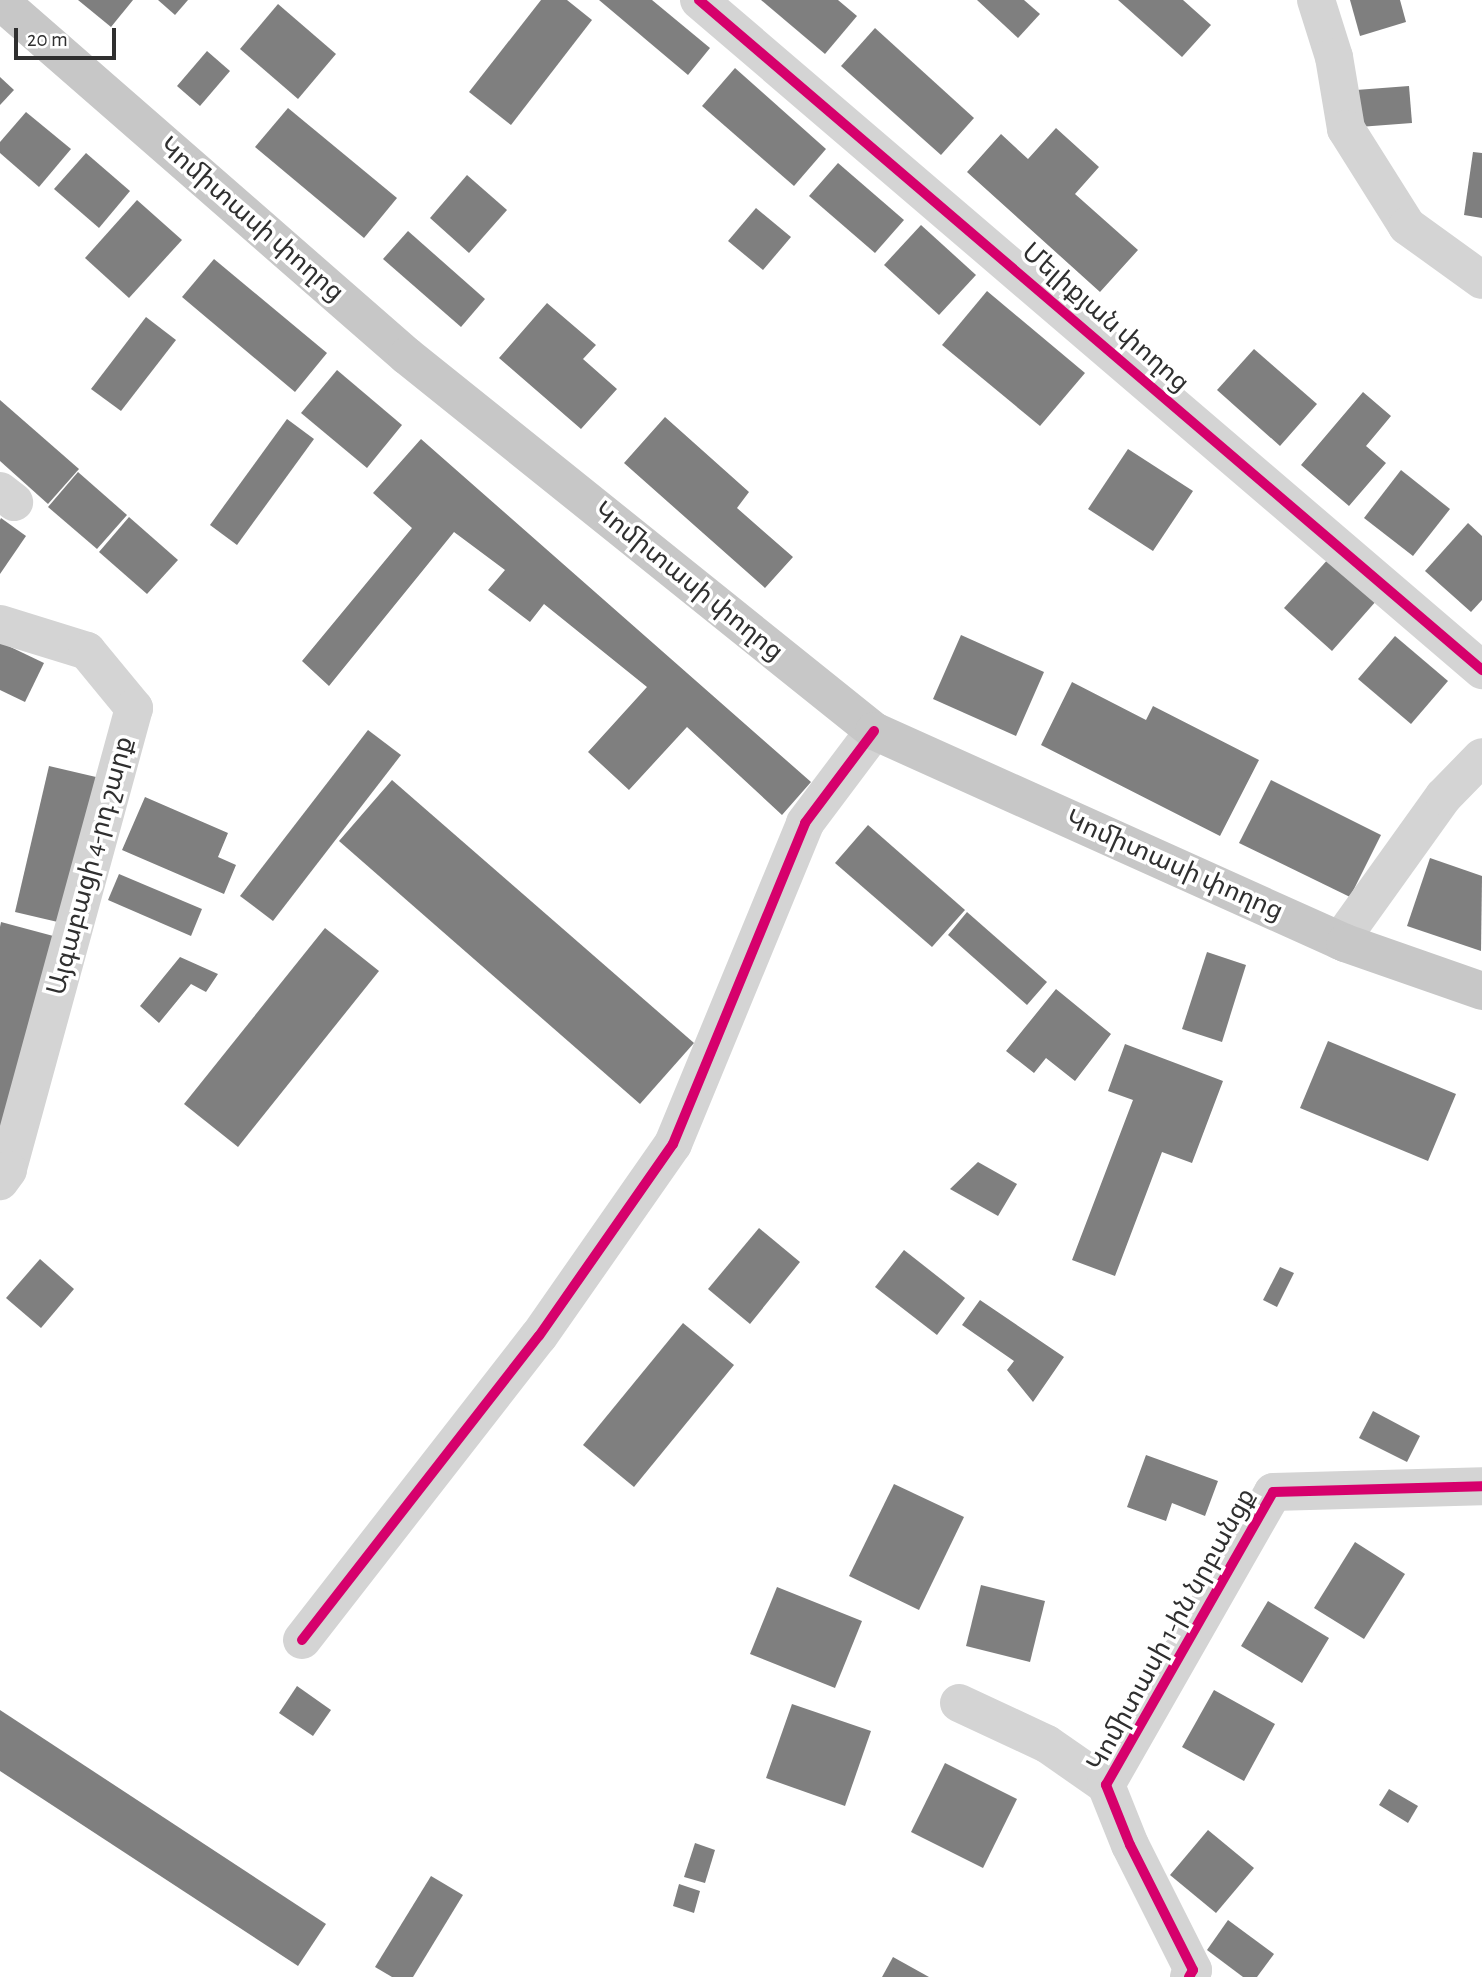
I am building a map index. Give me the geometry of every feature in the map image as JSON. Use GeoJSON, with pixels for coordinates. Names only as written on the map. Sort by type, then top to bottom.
{"type":"FeatureCollection","features":[{"type":"Feature","properties":{"kind":"main road","name":"Կոմիտասի փողոց"},"geometry":{"type":"LineString","coordinates":[[0,1],[407,356],[874,731],[1340,941],[1482,992]]}},
{"type":"Feature","properties":{"kind":"street","name":"Մելիքյան փողոց"},"geometry":{"type":"LineString","coordinates":[[699,0],[1482,670]]}},
{"type":"Feature","properties":{"kind":"street"},"geometry":{"type":"LineString","coordinates":[[1316,0],[1334,57],[1346,129],[1407,226],[1482,280]]}},
{"type":"Feature","properties":{"kind":"street","name":"Այգաբացի 4-րդ շարք"},"geometry":{"type":"LineString","coordinates":[[0,624],[86,651],[134,708],[8,1170],[0,1181]]}},
{"type":"Feature","properties":{"kind":"street"},"geometry":{"type":"LineString","coordinates":[[302,1640],[539,1336],[673,1144],[804,823],[874,731]]}},
{"type":"Feature","properties":{"kind":"street"},"geometry":{"type":"LineString","coordinates":[[1340,941],[1444,796],[1482,757]]}},
{"type":"Feature","properties":{"kind":"street","name":"Կոմիտասի 1-ին նրբանցք"},"geometry":{"type":"LineString","coordinates":[[1189,1977],[1193,1970],[1130,1845],[1107,1785],[1273,1492],[1482,1486]]}},
{"type":"Feature","properties":{"kind":"street"},"geometry":{"type":"LineString","coordinates":[[959,1703],[1046,1744],[1107,1785]]}},
{"type":"Feature","properties":{"kind":"building"},"geometry":{"type":"Polygon","coordinates":[[[78,0],[133,0],[111,27],[78,0]]]}},
{"type":"Feature","properties":{"kind":"building"},"geometry":{"type":"Polygon","coordinates":[[[158,0],[188,0],[175,15],[158,0]]]}},
{"type":"Feature","properties":{"kind":"building"},"geometry":{"type":"Polygon","coordinates":[[[541,0],[567,0],[592,20],[511,125],[469,92],[541,0]]]}},
{"type":"Feature","properties":{"kind":"building"},"geometry":{"type":"Polygon","coordinates":[[[599,0],[652,0],[710,48],[688,75],[599,0]]]}},
{"type":"Feature","properties":{"kind":"building"},"geometry":{"type":"Polygon","coordinates":[[[761,0],[838,0],[857,16],[825,54],[761,0]]]}},
{"type":"Feature","properties":{"kind":"building"},"geometry":{"type":"Polygon","coordinates":[[[977,0],[1024,0],[1040,14],[1018,38],[977,0]]]}},
{"type":"Feature","properties":{"kind":"building"},"geometry":{"type":"Polygon","coordinates":[[[1118,0],[1183,0],[1211,25],[1182,57],[1118,0]]]}},
{"type":"Feature","properties":{"kind":"building"},"geometry":{"type":"Polygon","coordinates":[[[1350,0],[1400,0],[1406,22],[1360,36],[1350,0]]]}},
{"type":"Feature","properties":{"kind":"building"},"geometry":{"type":"Polygon","coordinates":[[[278,4],[336,54],[298,99],[240,49],[278,4]]]}},
{"type":"Feature","properties":{"kind":"building"},"geometry":{"type":"Polygon","coordinates":[[[875,28],[974,118],[941,155],[841,66],[875,28]]]}},
{"type":"Feature","properties":{"kind":"building"},"geometry":{"type":"Polygon","coordinates":[[[207,51],[230,71],[200,106],[177,86],[207,51]]]}},
{"type":"Feature","properties":{"kind":"building"},"geometry":{"type":"Polygon","coordinates":[[[735,68],[826,149],[794,186],[702,106],[735,68]]]}},
{"type":"Feature","properties":{"kind":"building"},"geometry":{"type":"Polygon","coordinates":[[[0,77],[14,90],[0,105],[0,77]]]}},
{"type":"Feature","properties":{"kind":"building"},"geometry":{"type":"Polygon","coordinates":[[[1409,86],[1412,123],[1359,127],[1356,90],[1409,86]]]}},
{"type":"Feature","properties":{"kind":"building"},"geometry":{"type":"Polygon","coordinates":[[[288,108],[397,198],[364,238],[255,147],[288,108]]]}},
{"type":"Feature","properties":{"kind":"building"},"geometry":{"type":"Polygon","coordinates":[[[26,112],[71,149],[39,187],[0,153],[0,142],[26,112]]]}},
{"type":"Feature","properties":{"kind":"building"},"geometry":{"type":"Polygon","coordinates":[[[1056,128],[1099,167],[1075,194],[1138,250],[1100,292],[967,172],[1001,134],[1028,159],[1056,128]]]}},
{"type":"Feature","properties":{"kind":"building"},"geometry":{"type":"Polygon","coordinates":[[[1473,152],[1482,153],[1482,218],[1464,215],[1473,152]]]}},
{"type":"Feature","properties":{"kind":"building"},"geometry":{"type":"Polygon","coordinates":[[[86,153],[130,191],[99,228],[54,189],[86,153]]]}},
{"type":"Feature","properties":{"kind":"building"},"geometry":{"type":"Polygon","coordinates":[[[838,163],[904,220],[875,253],[809,196],[838,163]]]}},
{"type":"Feature","properties":{"kind":"building"},"geometry":{"type":"Polygon","coordinates":[[[467,175],[507,210],[469,253],[430,218],[467,175]]]}},
{"type":"Feature","properties":{"kind":"building"},"geometry":{"type":"Polygon","coordinates":[[[137,200],[182,240],[129,298],[85,258],[137,200]]]}},
{"type":"Feature","properties":{"kind":"building"},"geometry":{"type":"Polygon","coordinates":[[[756,208],[791,237],[763,270],[728,241],[756,208]]]}},
{"type":"Feature","properties":{"kind":"building"},"geometry":{"type":"Polygon","coordinates":[[[921,225],[976,275],[939,315],[884,265],[921,225]]]}},
{"type":"Feature","properties":{"kind":"building"},"geometry":{"type":"Polygon","coordinates":[[[408,231],[485,299],[461,327],[383,259],[408,231]]]}},
{"type":"Feature","properties":{"kind":"building"},"geometry":{"type":"Polygon","coordinates":[[[214,259],[327,353],[295,392],[182,297],[214,259]]]}},
{"type":"Feature","properties":{"kind":"building"},"geometry":{"type":"Polygon","coordinates":[[[987,291],[1085,373],[1040,426],[942,345],[987,291]]]}},
{"type":"Feature","properties":{"kind":"building"},"geometry":{"type":"Polygon","coordinates":[[[547,303],[596,345],[583,359],[617,389],[581,429],[499,358],[547,303]]]}},
{"type":"Feature","properties":{"kind":"building"},"geometry":{"type":"Polygon","coordinates":[[[146,317],[176,340],[121,411],[91,389],[146,317]]]}},
{"type":"Feature","properties":{"kind":"building"},"geometry":{"type":"Polygon","coordinates":[[[1254,349],[1317,404],[1280,446],[1217,390],[1254,349]]]}},
{"type":"Feature","properties":{"kind":"building"},"geometry":{"type":"Polygon","coordinates":[[[337,370],[402,425],[367,468],[301,413],[337,370]]]}},
{"type":"Feature","properties":{"kind":"building"},"geometry":{"type":"Polygon","coordinates":[[[1363,392],[1391,416],[1366,446],[1386,463],[1349,506],[1301,465],[1363,392]]]}},
{"type":"Feature","properties":{"kind":"building"},"geometry":{"type":"Polygon","coordinates":[[[0,400],[79,469],[48,504],[0,461],[0,400]]]}},
{"type":"Feature","properties":{"kind":"building"},"geometry":{"type":"Polygon","coordinates":[[[665,417],[749,492],[737,508],[793,557],[765,588],[624,463],[665,417]]]}},
{"type":"Feature","properties":{"kind":"building"},"geometry":{"type":"Polygon","coordinates":[[[287,419],[314,439],[237,545],[210,525],[287,419]]]}},
{"type":"Feature","properties":{"kind":"building"},"geometry":{"type":"Polygon","coordinates":[[[421,439],[811,782],[782,815],[687,727],[629,790],[588,752],[647,687],[544,604],[530,622],[488,590],[505,570],[454,532],[329,686],[302,661],[412,528],[373,493],[421,439]]]}},
{"type":"Feature","properties":{"kind":"building"},"geometry":{"type":"Polygon","coordinates":[[[1128,449],[1193,491],[1153,551],[1088,509],[1128,449]]]}},
{"type":"Feature","properties":{"kind":"building"},"geometry":{"type":"Polygon","coordinates":[[[1401,470],[1450,509],[1413,556],[1364,518],[1401,470]]]}},
{"type":"Feature","properties":{"kind":"building"},"geometry":{"type":"Polygon","coordinates":[[[78,472],[127,515],[97,549],[48,507],[78,472]]]}},
{"type":"Feature","properties":{"kind":"building"},"geometry":{"type":"Polygon","coordinates":[[[129,517],[178,560],[147,594],[99,552],[129,517]]]}},
{"type":"Feature","properties":{"kind":"building"},"geometry":{"type":"Polygon","coordinates":[[[1,518],[26,536],[0,574],[0,520],[1,518]]]}},
{"type":"Feature","properties":{"kind":"building"},"geometry":{"type":"Polygon","coordinates":[[[1468,523],[1482,536],[1482,600],[1471,612],[1425,571],[1468,523]]]}},
{"type":"Feature","properties":{"kind":"building"},"geometry":{"type":"Polygon","coordinates":[[[1330,557],[1377,600],[1332,651],[1284,608],[1330,557]]]}},
{"type":"Feature","properties":{"kind":"building"},"geometry":{"type":"Polygon","coordinates":[[[961,635],[1044,672],[1016,736],[933,699],[961,635]]]}},
{"type":"Feature","properties":{"kind":"building"},"geometry":{"type":"Polygon","coordinates":[[[1395,636],[1448,681],[1411,724],[1358,679],[1395,636]]]}},
{"type":"Feature","properties":{"kind":"building"},"geometry":{"type":"Polygon","coordinates":[[[0,642],[44,663],[25,702],[0,690],[0,642]]]}},
{"type":"Feature","properties":{"kind":"building"},"geometry":{"type":"Polygon","coordinates":[[[1072,682],[1146,720],[1153,706],[1259,760],[1220,836],[1041,745],[1072,682]]]}},
{"type":"Feature","properties":{"kind":"building"},"geometry":{"type":"Polygon","coordinates":[[[368,730],[401,755],[273,921],[240,896],[368,730]]]}},
{"type":"Feature","properties":{"kind":"building"},"geometry":{"type":"Polygon","coordinates":[[[49,766],[96,777],[62,923],[15,912],[49,766]]]}},
{"type":"Feature","properties":{"kind":"building"},"geometry":{"type":"Polygon","coordinates":[[[392,780],[694,1043],[640,1104],[339,841],[392,780]]]}},
{"type":"Feature","properties":{"kind":"building"},"geometry":{"type":"Polygon","coordinates":[[[1271,780],[1381,835],[1350,897],[1239,843],[1271,780]]]}},
{"type":"Feature","properties":{"kind":"building"},"geometry":{"type":"Polygon","coordinates":[[[145,797],[228,833],[218,857],[236,865],[224,894],[122,850],[145,797]]]}},
{"type":"Feature","properties":{"kind":"building"},"geometry":{"type":"Polygon","coordinates":[[[868,825],[965,910],[932,947],[835,863],[868,825]]]}},
{"type":"Feature","properties":{"kind":"building"},"geometry":{"type":"Polygon","coordinates":[[[1430,858],[1482,876],[1481,951],[1407,926],[1430,858]]]}},
{"type":"Feature","properties":{"kind":"building"},"geometry":{"type":"Polygon","coordinates":[[[119,874],[202,909],[191,936],[108,900],[119,874]]]}},
{"type":"Feature","properties":{"kind":"building"},"geometry":{"type":"Polygon","coordinates":[[[967,912],[1047,982],[1027,1005],[948,935],[967,912]]]}},
{"type":"Feature","properties":{"kind":"building"},"geometry":{"type":"Polygon","coordinates":[[[1,922],[57,937],[0,1137],[0,927],[1,922]]]}},
{"type":"Feature","properties":{"kind":"building"},"geometry":{"type":"Polygon","coordinates":[[[325,928],[379,971],[238,1147],[184,1104],[325,928]]]}},
{"type":"Feature","properties":{"kind":"building"},"geometry":{"type":"Polygon","coordinates":[[[1207,952],[1246,965],[1222,1042],[1182,1029],[1207,952]]]}},
{"type":"Feature","properties":{"kind":"building"},"geometry":{"type":"Polygon","coordinates":[[[180,957],[218,974],[206,992],[191,984],[159,1023],[140,1006],[180,957]]]}},
{"type":"Feature","properties":{"kind":"building"},"geometry":{"type":"Polygon","coordinates":[[[1056,989],[1111,1034],[1075,1081],[1046,1058],[1034,1073],[1006,1051],[1056,989]]]}},
{"type":"Feature","properties":{"kind":"building"},"geometry":{"type":"Polygon","coordinates":[[[1328,1041],[1456,1094],[1428,1161],[1300,1108],[1328,1041]]]}},
{"type":"Feature","properties":{"kind":"building"},"geometry":{"type":"Polygon","coordinates":[[[1125,1044],[1223,1081],[1192,1163],[1162,1152],[1115,1276],[1072,1260],[1133,1100],[1108,1091],[1125,1044]]]}},
{"type":"Feature","properties":{"kind":"building"},"geometry":{"type":"Polygon","coordinates":[[[978,1162],[1017,1184],[998,1216],[950,1189],[978,1162]]]}},
{"type":"Feature","properties":{"kind":"building"},"geometry":{"type":"Polygon","coordinates":[[[759,1228],[800,1262],[750,1324],[708,1289],[759,1228]]]}},
{"type":"Feature","properties":{"kind":"building"},"geometry":{"type":"Polygon","coordinates":[[[904,1250],[965,1298],[937,1335],[875,1287],[904,1250]]]}},
{"type":"Feature","properties":{"kind":"building"},"geometry":{"type":"Polygon","coordinates":[[[40,1259],[74,1289],[41,1328],[6,1298],[40,1259]]]}},
{"type":"Feature","properties":{"kind":"building"},"geometry":{"type":"Polygon","coordinates":[[[1280,1267],[1294,1273],[1277,1307],[1263,1300],[1280,1267]]]}},
{"type":"Feature","properties":{"kind":"building"},"geometry":{"type":"Polygon","coordinates":[[[980,1300],[1064,1357],[1033,1402],[1007,1370],[1014,1361],[962,1325],[980,1300]]]}},
{"type":"Feature","properties":{"kind":"building"},"geometry":{"type":"Polygon","coordinates":[[[683,1323],[734,1365],[634,1487],[583,1445],[683,1323]]]}},
{"type":"Feature","properties":{"kind":"building"},"geometry":{"type":"Polygon","coordinates":[[[1373,1411],[1420,1436],[1407,1462],[1359,1438],[1373,1411]]]}},
{"type":"Feature","properties":{"kind":"building"},"geometry":{"type":"Polygon","coordinates":[[[1146,1455],[1218,1481],[1205,1516],[1172,1503],[1166,1521],[1127,1507],[1146,1455]]]}},
{"type":"Feature","properties":{"kind":"building"},"geometry":{"type":"Polygon","coordinates":[[[894,1484],[964,1517],[919,1610],[849,1576],[894,1484]]]}},
{"type":"Feature","properties":{"kind":"building"},"geometry":{"type":"Polygon","coordinates":[[[1355,1542],[1405,1574],[1364,1639],[1314,1608],[1355,1542]]]}},
{"type":"Feature","properties":{"kind":"building"},"geometry":{"type":"Polygon","coordinates":[[[981,1585],[1045,1601],[1030,1662],[966,1646],[981,1585]]]}},
{"type":"Feature","properties":{"kind":"building"},"geometry":{"type":"Polygon","coordinates":[[[777,1587],[862,1621],[835,1688],[750,1654],[777,1587]]]}},
{"type":"Feature","properties":{"kind":"building"},"geometry":{"type":"Polygon","coordinates":[[[1268,1601],[1329,1638],[1302,1683],[1241,1646],[1268,1601]]]}},
{"type":"Feature","properties":{"kind":"building"},"geometry":{"type":"Polygon","coordinates":[[[297,1686],[331,1710],[313,1736],[279,1713],[297,1686]]]}},
{"type":"Feature","properties":{"kind":"building"},"geometry":{"type":"Polygon","coordinates":[[[1214,1690],[1275,1724],[1244,1781],[1182,1747],[1214,1690]]]}},
{"type":"Feature","properties":{"kind":"building"},"geometry":{"type":"Polygon","coordinates":[[[792,1704],[871,1731],[845,1806],[766,1778],[792,1704]]]}},
{"type":"Feature","properties":{"kind":"building"},"geometry":{"type":"Polygon","coordinates":[[[0,1710],[326,1924],[298,1966],[0,1771],[0,1710]]]}},
{"type":"Feature","properties":{"kind":"building"},"geometry":{"type":"Polygon","coordinates":[[[945,1763],[1017,1799],[983,1868],[911,1832],[945,1763]]]}},
{"type":"Feature","properties":{"kind":"building"},"geometry":{"type":"Polygon","coordinates":[[[1389,1789],[1418,1806],[1408,1823],[1379,1805],[1389,1789]]]}},
{"type":"Feature","properties":{"kind":"building"},"geometry":{"type":"Polygon","coordinates":[[[1208,1830],[1254,1868],[1216,1913],[1170,1875],[1208,1830]]]}},
{"type":"Feature","properties":{"kind":"building"},"geometry":{"type":"Polygon","coordinates":[[[695,1843],[715,1850],[705,1883],[684,1877],[695,1843]]]}},
{"type":"Feature","properties":{"kind":"building"},"geometry":{"type":"Polygon","coordinates":[[[431,1876],[463,1895],[413,1977],[392,1977],[375,1967],[431,1876]]]}},
{"type":"Feature","properties":{"kind":"building"},"geometry":{"type":"Polygon","coordinates":[[[679,1884],[700,1891],[694,1913],[673,1906],[679,1884]]]}},
{"type":"Feature","properties":{"kind":"building"},"geometry":{"type":"Polygon","coordinates":[[[1228,1920],[1274,1954],[1257,1977],[1243,1977],[1207,1950],[1228,1920]]]}},
{"type":"Feature","properties":{"kind":"building"},"geometry":{"type":"Polygon","coordinates":[[[893,1957],[929,1977],[882,1977],[893,1957]]]}},
{"type":"Feature","properties":{"kind":"cycle path"},"geometry":{"type":"LineString","coordinates":[[699,0],[1482,670]]}},
{"type":"Feature","properties":{"kind":"cycle path"},"geometry":{"type":"LineString","coordinates":[[302,1640],[539,1336],[673,1144],[805,823],[874,731]]}},
{"type":"Feature","properties":{"kind":"cycle path"},"geometry":{"type":"LineString","coordinates":[[1189,1977],[1193,1970],[1130,1845],[1106,1785],[1273,1492],[1482,1486]]}}]}
